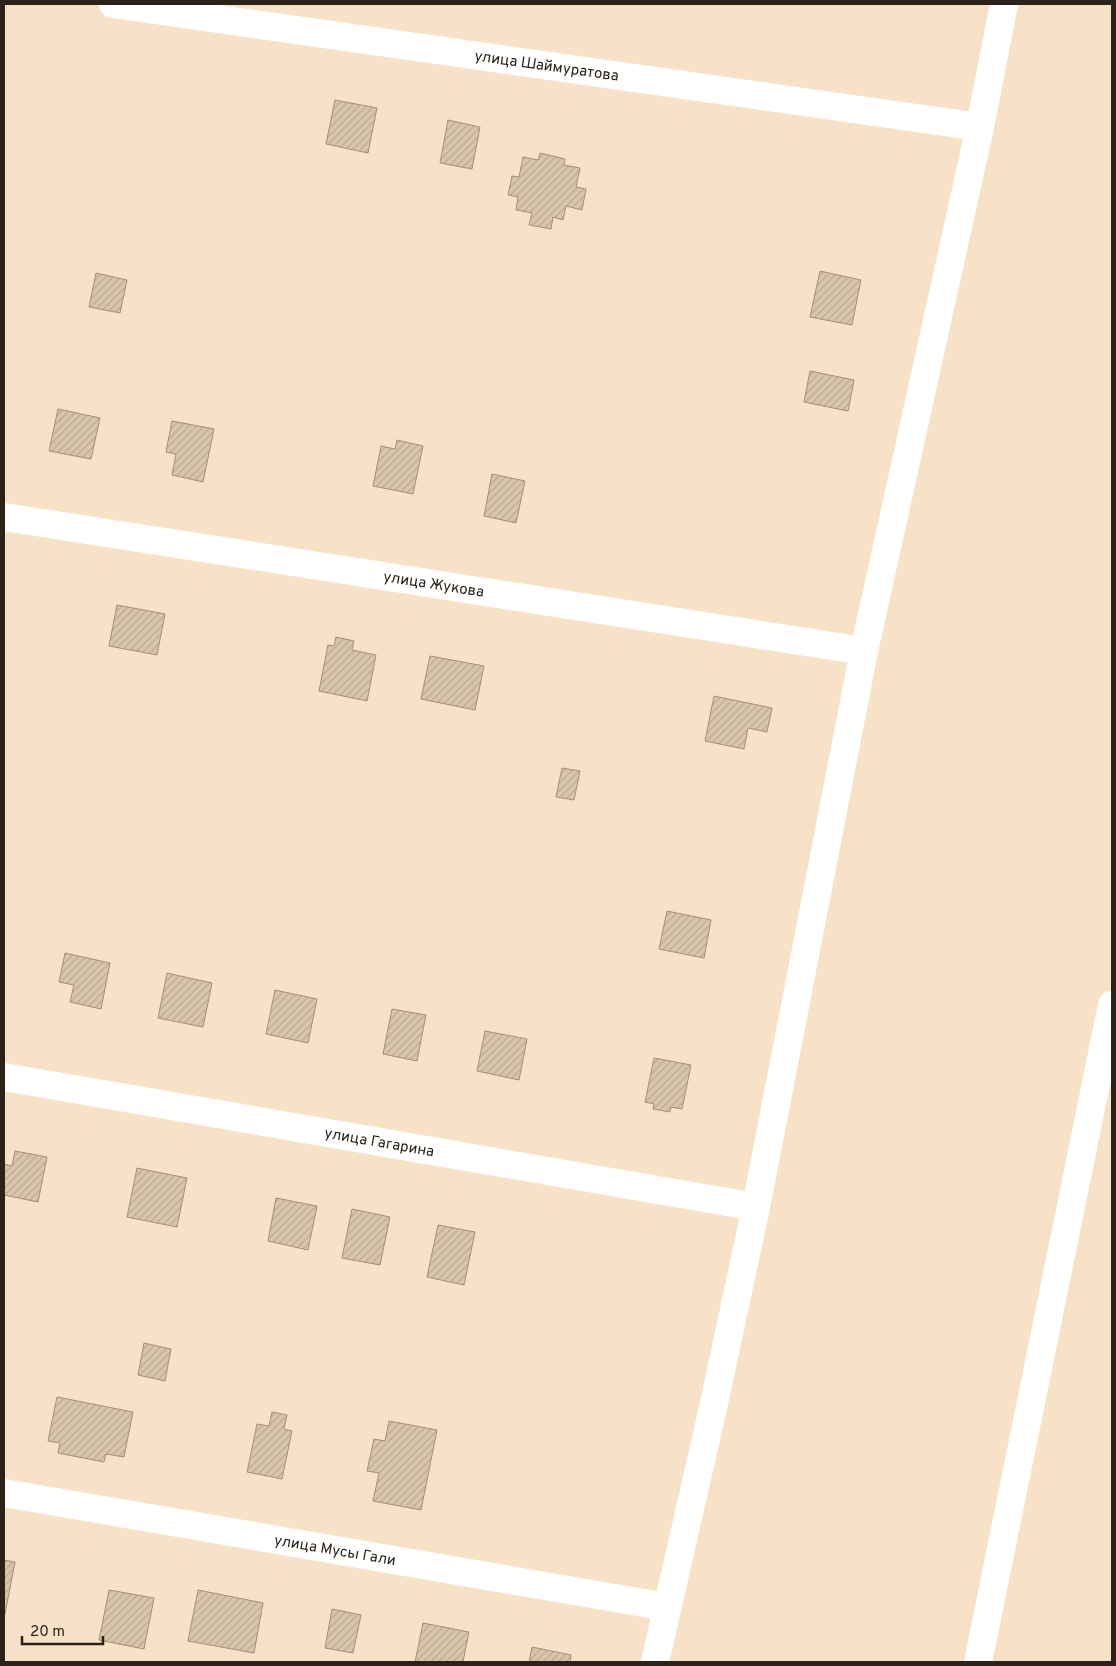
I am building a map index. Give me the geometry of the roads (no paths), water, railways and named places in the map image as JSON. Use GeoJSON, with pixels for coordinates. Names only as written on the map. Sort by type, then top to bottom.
{"type":"FeatureCollection","features":[{"type":"Feature","properties":{"kind":"street","name":"улица Шаймуратова"},"geometry":{"type":"LineString","coordinates":[[113,4],[980,126]]}},
{"type":"Feature","properties":{"kind":"street"},"geometry":{"type":"LineString","coordinates":[[655,1662],[714,1408],[756,1206],[864,650],[980,126],[1004,4]]}},
{"type":"Feature","properties":{"kind":"street","name":"улица Жукова"},"geometry":{"type":"LineString","coordinates":[[4,517],[864,650]]}},
{"type":"Feature","properties":{"kind":"street"},"geometry":{"type":"LineString","coordinates":[[978,1662],[1112,1005]]}},
{"type":"Feature","properties":{"kind":"street","name":"улица Гагарина"},"geometry":{"type":"LineString","coordinates":[[4,1077],[756,1206]]}},
{"type":"Feature","properties":{"kind":"street","name":"улица Мусы Гали"},"geometry":{"type":"LineString","coordinates":[[4,1493],[667,1607]]}}]}
